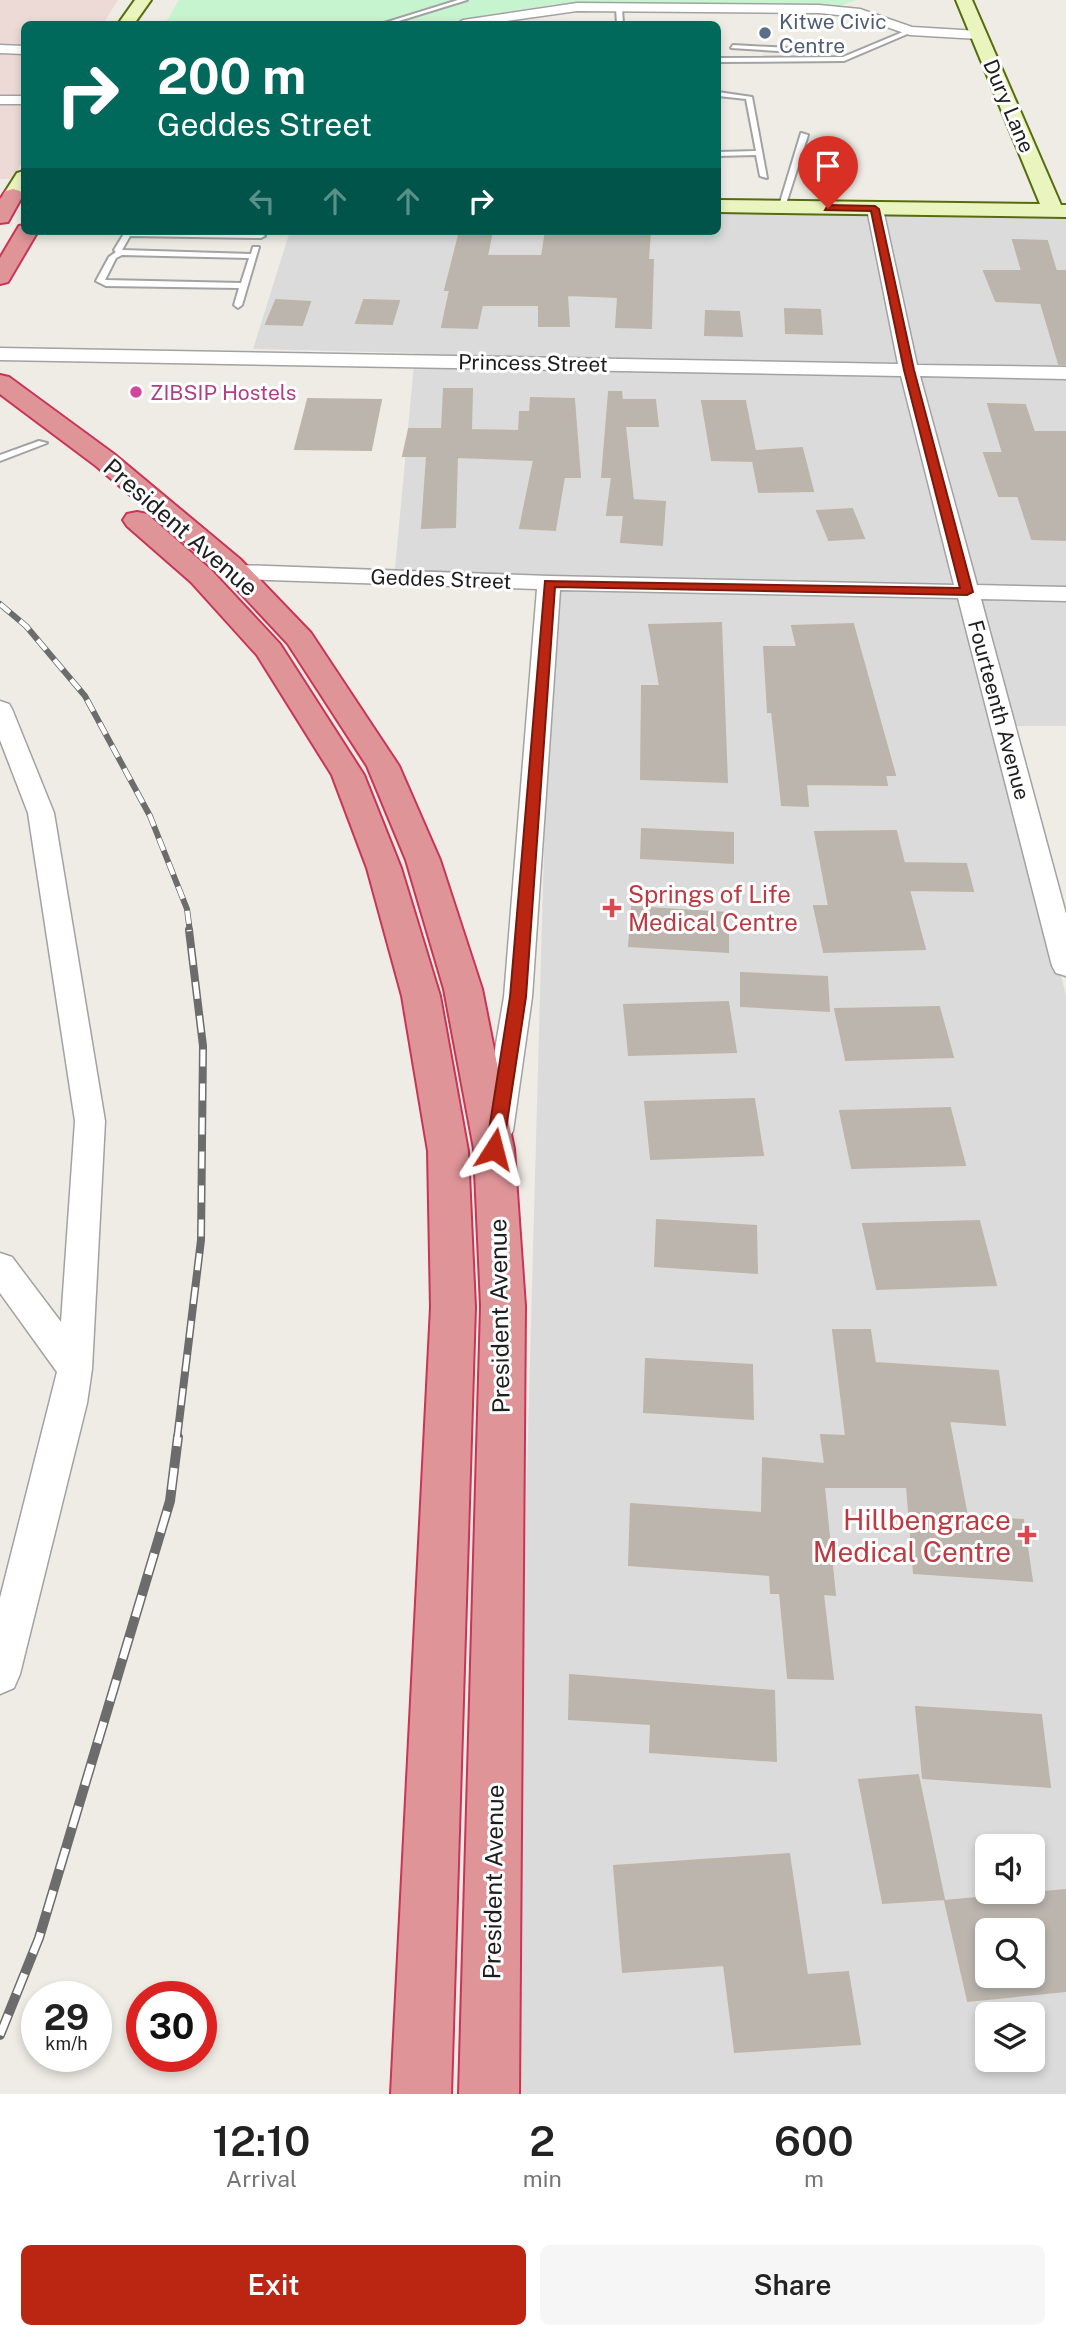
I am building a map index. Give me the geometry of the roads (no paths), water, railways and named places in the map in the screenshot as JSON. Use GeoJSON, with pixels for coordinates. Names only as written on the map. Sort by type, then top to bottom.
{"type":"FeatureCollection","features":[{"type":"Feature","properties":{"kind":"highway"},"geometry":{"type":"LineString","coordinates":[[0,217],[12,195]]}},
{"type":"Feature","properties":{"kind":"highway"},"geometry":{"type":"LineString","coordinates":[[0,277],[7,254],[24,235]]}},
{"type":"Feature","properties":{"kind":"highway","name":"President Avenue"},"geometry":{"type":"LineString","coordinates":[[0,382],[105,460],[237,572],[300,639],[383,766],[423,860],[463,989],[494,1149],[503,1306],[489,2094]]}},
{"type":"Feature","properties":{"kind":"highway","name":"President Avenue"},"geometry":{"type":"LineString","coordinates":[[0,410],[78,470],[201,576],[269,650],[348,775],[384,868],[421,996],[448,1151],[453,1307],[421,2094]]}},
{"type":"Feature","properties":{"kind":"street"},"geometry":{"type":"LineString","coordinates":[[128,21],[143,0]]}},
{"type":"Feature","properties":{"kind":"street"},"geometry":{"type":"LineString","coordinates":[[149,21],[161,0]]}},
{"type":"Feature","properties":{"kind":"street","name":"Dury Lane"},"geometry":{"type":"LineString","coordinates":[[964,0],[1059,211]]}},
{"type":"Feature","properties":{"kind":"street"},"geometry":{"type":"LineString","coordinates":[[481,21],[559,8],[841,10],[873,17],[910,32],[979,35]]}},
{"type":"Feature","properties":{"kind":"street"},"geometry":{"type":"LineString","coordinates":[[0,49],[21,50]]}},
{"type":"Feature","properties":{"kind":"street"},"geometry":{"type":"LineString","coordinates":[[0,100],[21,100]]}},
{"type":"Feature","properties":{"kind":"street"},"geometry":{"type":"LineString","coordinates":[[721,206],[1059,211]]}},
{"type":"Feature","properties":{"kind":"street","name":"Fourteenth Avenue"},"geometry":{"type":"LineString","coordinates":[[875,209],[909,370],[1066,966]]}},
{"type":"Feature","properties":{"kind":"street","name":"Princess Street"},"geometry":{"type":"LineString","coordinates":[[0,354],[1066,373]]}},
{"type":"Feature","properties":{"kind":"street","name":"Geddes Street"},"geometry":{"type":"LineString","coordinates":[[237,572],[549,583],[1066,594]]}},
{"type":"Feature","properties":{"kind":"street"},"geometry":{"type":"LineString","coordinates":[[494,1149],[518,997],[549,583]]}},
{"type":"Feature","properties":{"kind":"street"},"geometry":{"type":"LineString","coordinates":[[0,709],[41,813],[90,1121],[75,1368],[52,1478],[0,1674]]}},
{"type":"Feature","properties":{"kind":"street"},"geometry":{"type":"LineString","coordinates":[[0,1267],[75,1368]]}},
{"type":"Feature","properties":{"kind":"lane"},"geometry":{"type":"LineString","coordinates":[[394,21],[464,0]]}},
{"type":"Feature","properties":{"kind":"lane"},"geometry":{"type":"LineString","coordinates":[[619,8],[620,21]]}},
{"type":"Feature","properties":{"kind":"lane"},"geometry":{"type":"LineString","coordinates":[[721,60],[830,61],[910,32]]}},
{"type":"Feature","properties":{"kind":"lane"},"geometry":{"type":"LineString","coordinates":[[733,47],[858,53]]}},
{"type":"Feature","properties":{"kind":"lane"},"geometry":{"type":"LineString","coordinates":[[721,94],[749,97],[764,176]]}},
{"type":"Feature","properties":{"kind":"lane"},"geometry":{"type":"LineString","coordinates":[[781,207],[804,135]]}},
{"type":"Feature","properties":{"kind":"lane"},"geometry":{"type":"LineString","coordinates":[[721,153],[760,153]]}},
{"type":"Feature","properties":{"kind":"lane"},"geometry":{"type":"LineString","coordinates":[[120,253],[118,250],[129,235]]}},
{"type":"Feature","properties":{"kind":"lane"},"geometry":{"type":"LineString","coordinates":[[238,305],[261,235]]}},
{"type":"Feature","properties":{"kind":"lane"},"geometry":{"type":"LineString","coordinates":[[244,286],[101,283],[113,257],[120,253],[254,256]]}},
{"type":"Feature","properties":{"kind":"lane"},"geometry":{"type":"LineString","coordinates":[[0,458],[42,443]]}},
{"type":"Feature","properties":{"kind":"railway"},"geometry":{"type":"LineString","coordinates":[[0,604],[26,626],[85,696],[150,816],[187,909],[190,932]]}},
{"type":"Feature","properties":{"kind":"railway"},"geometry":{"type":"LineString","coordinates":[[177,1439],[201,1240],[203,1046],[189,930]]}},
{"type":"Feature","properties":{"kind":"railway"},"geometry":{"type":"LineString","coordinates":[[0,2035],[39,1938],[170,1501],[178,1437]]}},
{"type":"Feature","properties":{"kind":"place","name":"Kitwe Civic Centre"},"geometry":{"type":"Point","coordinates":[765,33]}},
{"type":"Feature","properties":{"kind":"place","name":"ZIBSIP Hostels"},"geometry":{"type":"Point","coordinates":[136,392]}},
{"type":"Feature","properties":{"kind":"place","name":"Springs of Life Medical Centre"},"geometry":{"type":"Point","coordinates":[612,908]}},
{"type":"Feature","properties":{"kind":"place","name":"Hillbengrace Medical Centre"},"geometry":{"type":"Point","coordinates":[1027,1535]}}]}
